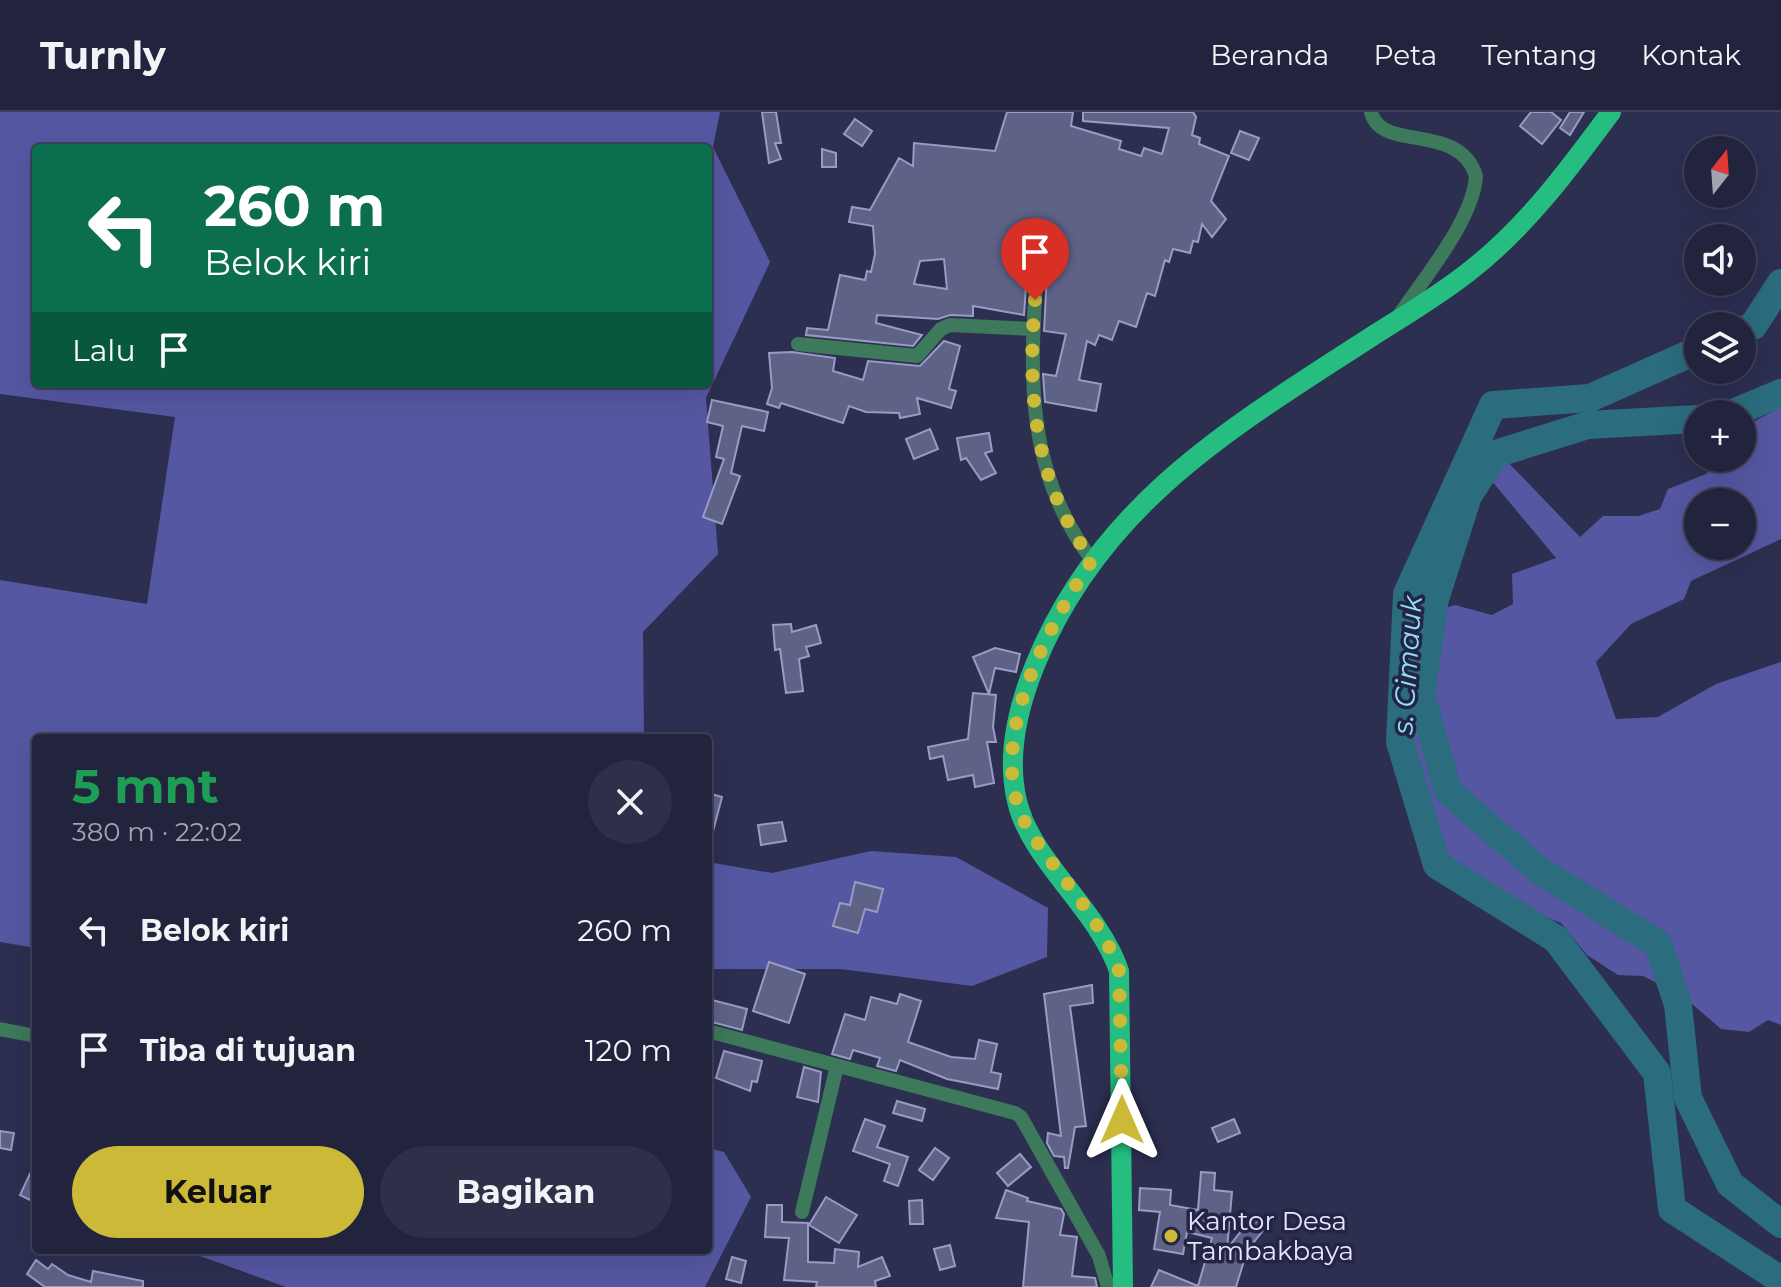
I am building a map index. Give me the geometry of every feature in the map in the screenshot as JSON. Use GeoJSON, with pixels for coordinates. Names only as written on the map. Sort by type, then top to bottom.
{"type":"FeatureCollection","features":[{"type":"Feature","properties":{"kind":"main road"},"geometry":{"type":"LineString","coordinates":[[1123,1287],[1119,971],[1111,948],[1028,829],[1017,802],[1014,774],[1018,721],[1030,678],[1055,617],[1092,560],[1144,500],[1234,427],[1468,273],[1523,224],[1611,112]]}},
{"type":"Feature","properties":{"kind":"street"},"geometry":{"type":"LineString","coordinates":[[1371,112],[1374,122],[1384,131],[1419,136],[1457,150],[1476,176],[1471,199],[1457,226],[1396,321]]}},
{"type":"Feature","properties":{"kind":"street"},"geometry":{"type":"LineString","coordinates":[[1037,272],[1032,329],[1035,420],[1046,477],[1070,531],[1092,560]]}},
{"type":"Feature","properties":{"kind":"street"},"geometry":{"type":"LineString","coordinates":[[798,344],[917,356],[941,329],[950,325],[1032,329]]}},
{"type":"Feature","properties":{"kind":"street"},"geometry":{"type":"LineString","coordinates":[[0,1029],[32,1035]]}},
{"type":"Feature","properties":{"kind":"street"},"geometry":{"type":"LineString","coordinates":[[712,1032],[1006,1109],[1021,1117],[1099,1256],[1108,1287]]}},
{"type":"Feature","properties":{"kind":"street"},"geometry":{"type":"LineString","coordinates":[[802,1212],[837,1066]]}},
{"type":"Feature","properties":{"kind":"shaded area"},"geometry":{"type":"Polygon","coordinates":[[[0,112],[720,112],[713,147],[770,262],[712,385],[712,144],[32,144],[32,388],[711,388],[706,398],[718,554],[643,632],[644,734],[32,734],[32,947],[0,942],[0,580],[147,604],[175,417],[0,394],[0,112]]]}},
{"type":"Feature","properties":{"kind":"shaded area"},"geometry":{"type":"Polygon","coordinates":[[[1781,407],[1781,539],[1756,551],[1756,488],[1684,488],[1684,560],[1736,560],[1691,581],[1684,599],[1631,624],[1596,662],[1616,719],[1658,717],[1716,684],[1781,662],[1781,1025],[1768,1020],[1749,1032],[1721,1029],[1684,997],[1643,976],[1618,975],[1587,955],[1561,923],[1508,902],[1443,851],[1411,746],[1422,616],[1455,605],[1492,615],[1513,604],[1512,574],[1556,558],[1491,480],[1504,458],[1580,537],[1603,516],[1638,516],[1660,509],[1668,489],[1706,474],[1756,472],[1756,420],[1781,407]]]}},
{"type":"Feature","properties":{"kind":"shaded area"},"geometry":{"type":"Polygon","coordinates":[[[871,851],[956,857],[1048,908],[1047,957],[972,986],[841,969],[712,969],[712,863],[772,873],[871,851]]]}},
{"type":"Feature","properties":{"kind":"shaded area"},"geometry":{"type":"Polygon","coordinates":[[[712,1149],[724,1152],[751,1197],[705,1287],[286,1287],[198,1254],[712,1254],[712,1149]]]}},
{"type":"Feature","properties":{"kind":"building"},"geometry":{"type":"Polygon","coordinates":[[[762,112],[776,112],[781,143],[775,143],[781,159],[769,163],[762,112]]]}},
{"type":"Feature","properties":{"kind":"building"},"geometry":{"type":"Polygon","coordinates":[[[1007,112],[1073,112],[1071,126],[1121,141],[1119,149],[1141,156],[1144,148],[1162,154],[1169,128],[1083,121],[1083,112],[1193,112],[1196,117],[1192,135],[1200,138],[1199,144],[1229,156],[1211,201],[1226,219],[1212,237],[1202,224],[1198,242],[1193,241],[1190,253],[1173,249],[1169,262],[1165,260],[1155,296],[1147,293],[1136,327],[1119,321],[1112,340],[1099,335],[1095,345],[1087,341],[1079,380],[1101,384],[1096,411],[1045,402],[1043,374],[1056,376],[1066,334],[1044,331],[1047,273],[1038,262],[1032,263],[1027,271],[1024,315],[973,306],[973,316],[950,315],[938,319],[877,315],[876,323],[922,335],[913,346],[806,335],[807,328],[828,330],[840,275],[865,280],[867,271],[871,272],[875,254],[873,226],[849,222],[852,207],[870,210],[899,158],[913,166],[914,143],[995,151],[1007,112]],[[944,259],[920,261],[914,284],[947,289],[944,259]]]}},
{"type":"Feature","properties":{"kind":"building"},"geometry":{"type":"Polygon","coordinates":[[[1531,112],[1551,112],[1561,120],[1542,144],[1520,126],[1531,112]]]}},
{"type":"Feature","properties":{"kind":"building"},"geometry":{"type":"Polygon","coordinates":[[[1570,112],[1584,112],[1570,135],[1560,128],[1570,112]]]}},
{"type":"Feature","properties":{"kind":"building"},"geometry":{"type":"Polygon","coordinates":[[[855,119],[872,131],[862,146],[844,134],[855,119]]]}},
{"type":"Feature","properties":{"kind":"building"},"geometry":{"type":"Polygon","coordinates":[[[1240,131],[1259,138],[1249,160],[1231,153],[1240,131]]]}},
{"type":"Feature","properties":{"kind":"building"},"geometry":{"type":"Polygon","coordinates":[[[822,149],[836,153],[836,167],[822,167],[822,149]]]}},
{"type":"Feature","properties":{"kind":"building"},"geometry":{"type":"Polygon","coordinates":[[[944,341],[960,346],[949,389],[956,391],[951,408],[917,398],[920,414],[900,418],[899,413],[866,412],[849,406],[843,423],[781,403],[779,408],[767,404],[772,388],[769,353],[792,352],[835,358],[833,371],[863,380],[868,361],[920,366],[944,341]]]}},
{"type":"Feature","properties":{"kind":"building"},"geometry":{"type":"Polygon","coordinates":[[[712,400],[768,412],[764,431],[742,426],[731,473],[740,476],[722,524],[703,517],[724,459],[716,457],[723,426],[707,422],[712,400]]]}},
{"type":"Feature","properties":{"kind":"building"},"geometry":{"type":"Polygon","coordinates":[[[930,429],[938,449],[914,459],[906,439],[930,429]]]}},
{"type":"Feature","properties":{"kind":"building"},"geometry":{"type":"Polygon","coordinates":[[[989,433],[992,451],[985,453],[996,473],[981,480],[966,458],[961,460],[957,438],[989,433]]]}},
{"type":"Feature","properties":{"kind":"building"},"geometry":{"type":"Polygon","coordinates":[[[791,624],[792,632],[816,625],[821,643],[806,647],[809,656],[799,659],[803,691],[786,693],[780,649],[775,650],[773,625],[791,624]]]}},
{"type":"Feature","properties":{"kind":"building"},"geometry":{"type":"Polygon","coordinates":[[[995,648],[1020,654],[1016,672],[995,668],[989,694],[973,657],[995,648]]]}},
{"type":"Feature","properties":{"kind":"building"},"geometry":{"type":"Polygon","coordinates":[[[973,693],[996,695],[993,727],[996,742],[987,742],[994,783],[975,787],[973,775],[948,780],[943,756],[930,759],[928,747],[968,739],[973,693]]]}},
{"type":"Feature","properties":{"kind":"building"},"geometry":{"type":"Polygon","coordinates":[[[712,794],[722,797],[712,835],[712,794]]]}},
{"type":"Feature","properties":{"kind":"building"},"geometry":{"type":"Polygon","coordinates":[[[782,822],[786,841],[761,845],[758,825],[782,822]]]}},
{"type":"Feature","properties":{"kind":"building"},"geometry":{"type":"Polygon","coordinates":[[[855,882],[883,889],[877,912],[865,909],[858,933],[833,926],[840,903],[850,905],[855,882]]]}},
{"type":"Feature","properties":{"kind":"building"},"geometry":{"type":"Polygon","coordinates":[[[769,962],[805,974],[789,1023],[753,1011],[769,962]]]}},
{"type":"Feature","properties":{"kind":"building"},"geometry":{"type":"Polygon","coordinates":[[[1092,985],[1093,1003],[1070,1006],[1086,1126],[1075,1127],[1068,1168],[1065,1168],[1064,1157],[1054,1156],[1047,1143],[1048,1133],[1061,1136],[1044,994],[1092,985]]]}},
{"type":"Feature","properties":{"kind":"building"},"geometry":{"type":"Polygon","coordinates":[[[900,994],[921,1001],[908,1042],[951,1057],[975,1059],[979,1040],[997,1044],[991,1072],[1001,1074],[998,1089],[947,1079],[900,1060],[896,1071],[877,1066],[880,1058],[853,1050],[850,1059],[832,1054],[845,1014],[865,1020],[871,997],[897,1004],[900,994]]]}},
{"type":"Feature","properties":{"kind":"building"},"geometry":{"type":"Polygon","coordinates":[[[712,1000],[747,1009],[742,1030],[712,1022],[712,1000]]]}},
{"type":"Feature","properties":{"kind":"building"},"geometry":{"type":"Polygon","coordinates":[[[724,1051],[762,1061],[757,1082],[752,1081],[750,1091],[716,1078],[724,1051]]]}},
{"type":"Feature","properties":{"kind":"building"},"geometry":{"type":"Polygon","coordinates":[[[804,1067],[821,1072],[818,1102],[797,1097],[804,1067]]]}},
{"type":"Feature","properties":{"kind":"building"},"geometry":{"type":"Polygon","coordinates":[[[897,1101],[925,1109],[922,1121],[893,1113],[897,1101]]]}},
{"type":"Feature","properties":{"kind":"building"},"geometry":{"type":"Polygon","coordinates":[[[865,1119],[885,1126],[877,1147],[908,1157],[898,1186],[884,1181],[890,1164],[853,1151],[865,1119]]]}},
{"type":"Feature","properties":{"kind":"building"},"geometry":{"type":"Polygon","coordinates":[[[1234,1119],[1240,1133],[1218,1142],[1212,1128],[1234,1119]]]}},
{"type":"Feature","properties":{"kind":"building"},"geometry":{"type":"Polygon","coordinates":[[[0,1131],[14,1133],[11,1150],[0,1148],[0,1131]]]}},
{"type":"Feature","properties":{"kind":"building"},"geometry":{"type":"Polygon","coordinates":[[[935,1148],[949,1158],[933,1180],[919,1170],[935,1148]]]}},
{"type":"Feature","properties":{"kind":"building"},"geometry":{"type":"Polygon","coordinates":[[[1020,1154],[1031,1167],[1008,1186],[997,1173],[1020,1154]]]}},
{"type":"Feature","properties":{"kind":"building"},"geometry":{"type":"Polygon","coordinates":[[[32,1170],[32,1201],[20,1195],[32,1170]]]}},
{"type":"Feature","properties":{"kind":"building"},"geometry":{"type":"Polygon","coordinates":[[[1201,1172],[1215,1173],[1214,1190],[1232,1192],[1227,1249],[1252,1217],[1265,1228],[1247,1251],[1236,1287],[1151,1287],[1159,1270],[1198,1286],[1212,1238],[1187,1232],[1183,1254],[1154,1249],[1160,1212],[1139,1210],[1140,1188],[1171,1190],[1170,1205],[1198,1210],[1201,1172]]]}},
{"type":"Feature","properties":{"kind":"building"},"geometry":{"type":"Polygon","coordinates":[[[1006,1190],[1028,1198],[1027,1201],[1061,1209],[1064,1214],[1060,1235],[1077,1237],[1072,1276],[1095,1278],[1097,1287],[1023,1287],[1029,1222],[996,1218],[1006,1190]]]}},
{"type":"Feature","properties":{"kind":"building"},"geometry":{"type":"Polygon","coordinates":[[[826,1197],[857,1215],[839,1243],[809,1225],[826,1197]]]}},
{"type":"Feature","properties":{"kind":"building"},"geometry":{"type":"Polygon","coordinates":[[[922,1200],[923,1224],[910,1224],[909,1201],[922,1200]]]}},
{"type":"Feature","properties":{"kind":"building"},"geometry":{"type":"Polygon","coordinates":[[[767,1205],[782,1205],[782,1222],[808,1223],[808,1262],[834,1263],[835,1249],[859,1252],[858,1267],[882,1257],[890,1276],[875,1281],[876,1287],[816,1287],[817,1282],[784,1280],[789,1238],[765,1237],[767,1205]]]}},
{"type":"Feature","properties":{"kind":"building"},"geometry":{"type":"Polygon","coordinates":[[[950,1245],[955,1266],[940,1270],[934,1249],[950,1245]]]}},
{"type":"Feature","properties":{"kind":"building"},"geometry":{"type":"Polygon","coordinates":[[[732,1257],[746,1261],[741,1283],[726,1279],[732,1257]]]}},
{"type":"Feature","properties":{"kind":"building"},"geometry":{"type":"Polygon","coordinates":[[[36,1260],[48,1269],[52,1264],[68,1275],[91,1282],[93,1271],[143,1281],[143,1287],[45,1287],[27,1274],[36,1260]]]}},
{"type":"Feature","properties":{"kind":"waterway","name":"s. Cimauk"},"geometry":{"type":"LineString","coordinates":[[1756,321],[1781,283]]}},
{"type":"Feature","properties":{"kind":"waterway","name":"s. Cimauk"},"geometry":{"type":"LineString","coordinates":[[1684,356],[1590,398],[1493,405],[1407,594],[1400,742],[1437,865],[1556,939],[1657,1073],[1672,1209],[1781,1280]]}},
{"type":"Feature","properties":{"kind":"waterway"},"geometry":{"type":"LineString","coordinates":[[1756,404],[1781,393]]}},
{"type":"Feature","properties":{"kind":"waterway"},"geometry":{"type":"LineString","coordinates":[[1684,420],[1588,425],[1495,454],[1468,496],[1435,599],[1421,695],[1448,791],[1539,870],[1658,944],[1678,1005],[1688,1098],[1730,1184],[1781,1224]]}},
{"type":"Feature","properties":{"kind":"place","name":"Kantor Desa Tambakbaya"},"geometry":{"type":"Point","coordinates":[1171,1236]}},
{"type":"Feature","properties":{"kind":"route"},"geometry":{"type":"LineString","coordinates":[[1035,300],[1032,329],[1035,420],[1046,477],[1070,531],[1092,560],[1055,617],[1030,678],[1020,709],[1014,745],[1014,774],[1017,802],[1028,829],[1111,948],[1119,971],[1122,1120]]}}]}
